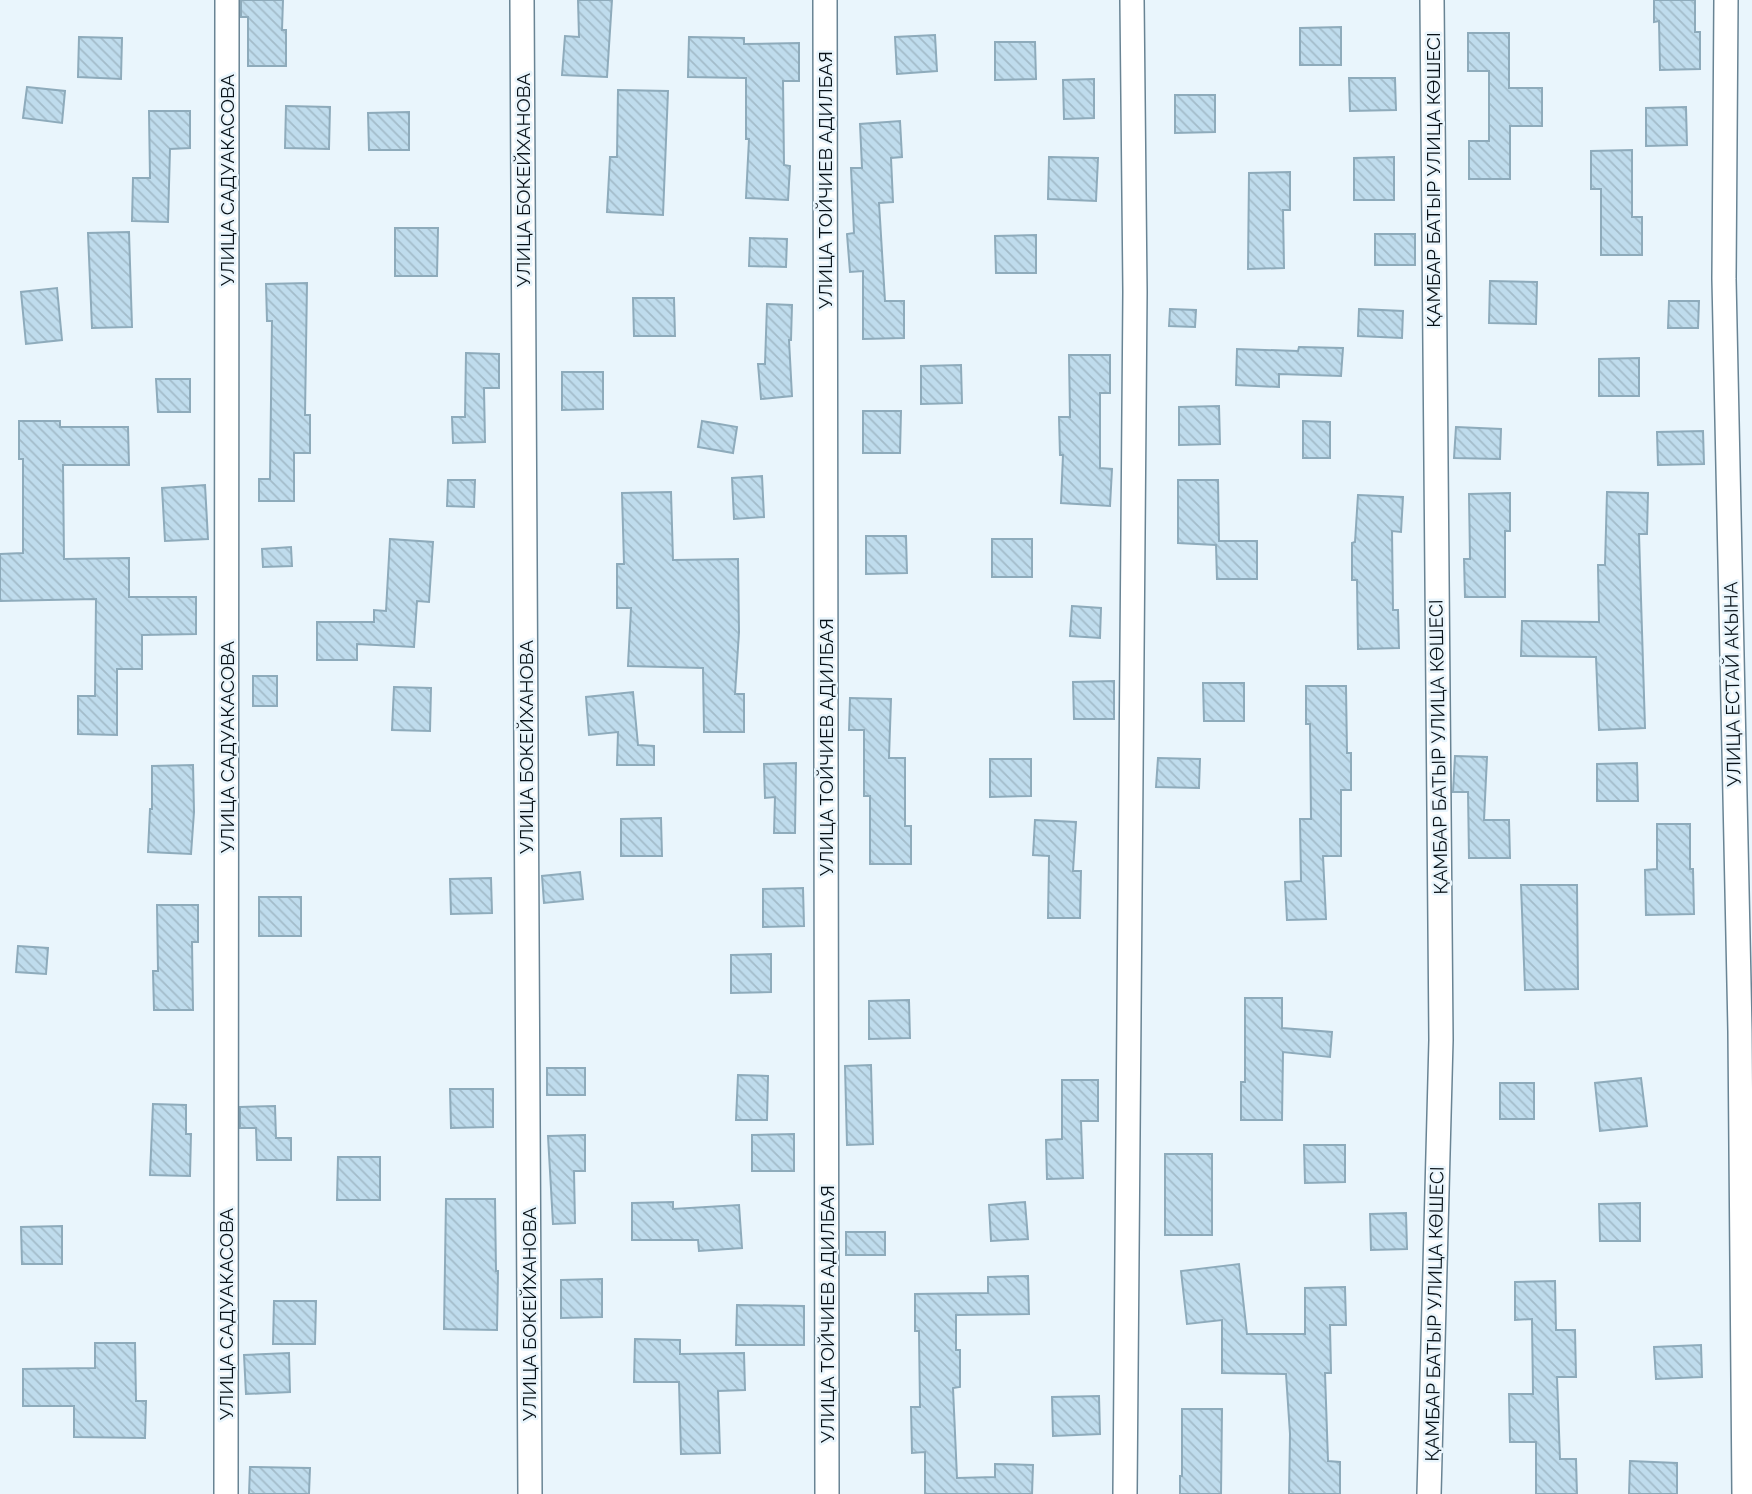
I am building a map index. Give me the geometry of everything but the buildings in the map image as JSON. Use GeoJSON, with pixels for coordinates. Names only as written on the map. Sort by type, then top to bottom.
{"type":"FeatureCollection","features":[{"type":"Feature","properties":{"kind":"street","name":"УЛИЦА САДУАКАСОВА"},"geometry":{"type":"LineString","coordinates":[[226,1494],[228,0]]}},
{"type":"Feature","properties":{"kind":"street","name":"УЛИЦА БОКЕЙХАНОВА"},"geometry":{"type":"LineString","coordinates":[[522,0],[530,1494]]}},
{"type":"Feature","properties":{"kind":"street","name":"УЛИЦА ТОЙЧИЕВ АДИЛБАЯ"},"geometry":{"type":"LineString","coordinates":[[825,0],[827,1494]]}},
{"type":"Feature","properties":{"kind":"street"},"geometry":{"type":"LineString","coordinates":[[1125,1494],[1135,292],[1132,0]]}},
{"type":"Feature","properties":{"kind":"street","name":"ҚАМБАР БАТЫР УЛИЦА КӨШЕСІ"},"geometry":{"type":"LineString","coordinates":[[1429,1494],[1441,1040],[1432,0]]}},
{"type":"Feature","properties":{"kind":"street","name":"УЛИЦА ЕСТАЙ АКЫНА"},"geometry":{"type":"LineString","coordinates":[[1726,0],[1724,279],[1746,1031],[1744,1494]]}}]}
